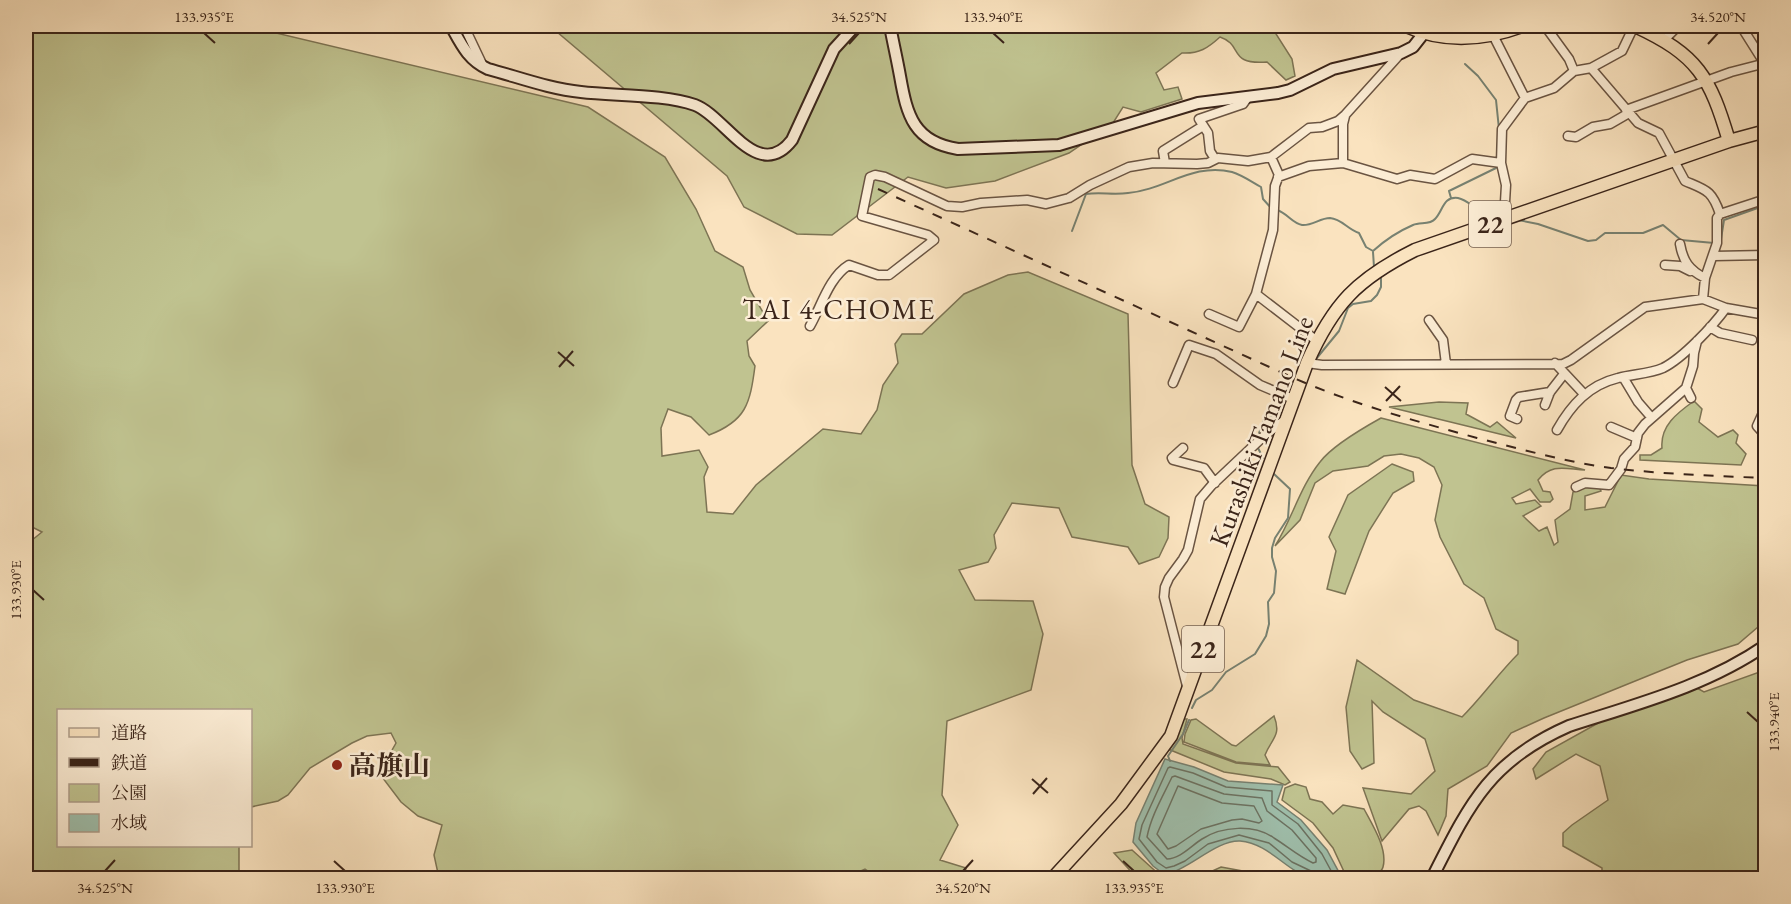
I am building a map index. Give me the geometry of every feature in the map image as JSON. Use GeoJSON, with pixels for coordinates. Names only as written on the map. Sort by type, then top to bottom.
{"type":"FeatureCollection","features":[{"type":"Feature","properties":{"kind":"main road"},"geometry":{"type":"LineString","coordinates":[[1406,26],[1424,33],[1457,38],[1491,36],[1522,26]]}},
{"type":"Feature","properties":{"kind":"main road"},"geometry":{"type":"LineString","coordinates":[[1635,26],[1681,51],[1707,81],[1729,141]]}},
{"type":"Feature","properties":{"kind":"main road","name":"Kurashiki Tamano Line"},"geometry":{"type":"LineString","coordinates":[[1053,879],[1121,804],[1172,736],[1307,363],[1317,341],[1340,304],[1382,268],[1415,250],[1729,141],[1766,131]]}},
{"type":"Feature","properties":{"kind":"street"},"geometry":{"type":"LineString","coordinates":[[451,26],[467,54],[483,67],[567,91],[672,100],[694,105],[712,115],[749,150],[761,154],[783,150],[792,141],[834,49],[855,26]]}},
{"type":"Feature","properties":{"kind":"street"},"geometry":{"type":"LineString","coordinates":[[464,26],[483,67]]}},
{"type":"Feature","properties":{"kind":"street"},"geometry":{"type":"LineString","coordinates":[[890,26],[905,106],[911,120],[926,137],[944,147],[958,149],[1059,145],[1198,103],[1284,92],[1333,69],[1401,53],[1413,47],[1424,33]]}},
{"type":"Feature","properties":{"kind":"street"},"geometry":{"type":"LineString","coordinates":[[1482,26],[1491,36],[1525,98]]}},
{"type":"Feature","properties":{"kind":"street"},"geometry":{"type":"LineString","coordinates":[[1545,26],[1569,59],[1574,71]]}},
{"type":"Feature","properties":{"kind":"street"},"geometry":{"type":"LineString","coordinates":[[1504,219],[1506,185],[1501,163],[1502,129],[1525,98],[1554,88],[1574,71],[1591,68],[1622,51],[1635,26]]}},
{"type":"Feature","properties":{"kind":"street"},"geometry":{"type":"LineString","coordinates":[[1664,40],[1678,26]]}},
{"type":"Feature","properties":{"kind":"street"},"geometry":{"type":"LineString","coordinates":[[1568,136],[1576,137],[1593,127],[1610,124],[1628,111],[1707,81],[1765,64],[1742,26]]}},
{"type":"Feature","properties":{"kind":"street"},"geometry":{"type":"LineString","coordinates":[[810,326],[828,289],[843,269],[849,266],[878,275],[889,275],[934,240],[928,236],[862,216],[870,177],[875,175],[885,177],[947,206],[962,207],[1006,200],[1027,200],[1046,204],[1069,198],[1090,185],[1129,167],[1165,163],[1197,164],[1215,159],[1248,160],[1271,157],[1309,128],[1322,127],[1338,121],[1401,53]]}},
{"type":"Feature","properties":{"kind":"street"},"geometry":{"type":"LineString","coordinates":[[1591,68],[1638,123],[1659,133],[1685,181],[1702,188],[1715,200],[1720,214],[1717,243],[1705,278],[1703,299]]}},
{"type":"Feature","properties":{"kind":"street"},"geometry":{"type":"LineString","coordinates":[[1215,159],[1210,151],[1208,133],[1199,119],[1243,104],[1248,98]]}},
{"type":"Feature","properties":{"kind":"street"},"geometry":{"type":"LineString","coordinates":[[1343,163],[1345,115]]}},
{"type":"Feature","properties":{"kind":"street"},"geometry":{"type":"LineString","coordinates":[[1165,163],[1163,151],[1203,126]]}},
{"type":"Feature","properties":{"kind":"street"},"geometry":{"type":"LineString","coordinates":[[1209,314],[1239,327],[1256,294],[1273,230],[1275,186],[1278,177],[1271,157]]}},
{"type":"Feature","properties":{"kind":"street"},"geometry":{"type":"LineString","coordinates":[[1278,177],[1310,166],[1343,163],[1397,179],[1410,175],[1435,179],[1472,159],[1501,163]]}},
{"type":"Feature","properties":{"kind":"street"},"geometry":{"type":"LineString","coordinates":[[1720,214],[1766,199]]}},
{"type":"Feature","properties":{"kind":"street"},"geometry":{"type":"LineString","coordinates":[[1680,244],[1682,255],[1694,272]]}},
{"type":"Feature","properties":{"kind":"street"},"geometry":{"type":"LineString","coordinates":[[1714,256],[1766,255]]}},
{"type":"Feature","properties":{"kind":"street"},"geometry":{"type":"LineString","coordinates":[[1665,265],[1680,266],[1705,278]]}},
{"type":"Feature","properties":{"kind":"street"},"geometry":{"type":"LineString","coordinates":[[1256,294],[1317,341]]}},
{"type":"Feature","properties":{"kind":"street"},"geometry":{"type":"LineString","coordinates":[[1307,363],[1322,365],[1563,364],[1645,307],[1703,299],[1726,308],[1766,315]]}},
{"type":"Feature","properties":{"kind":"street"},"geometry":{"type":"LineString","coordinates":[[1557,430],[1573,405],[1584,394],[1616,378],[1654,371],[1666,366],[1697,340],[1726,308]]}},
{"type":"Feature","properties":{"kind":"street"},"geometry":{"type":"LineString","coordinates":[[1429,320],[1443,340],[1446,364]]}},
{"type":"Feature","properties":{"kind":"street"},"geometry":{"type":"LineString","coordinates":[[1710,327],[1720,333],[1752,339]]}},
{"type":"Feature","properties":{"kind":"street"},"geometry":{"type":"LineString","coordinates":[[1576,487],[1585,483],[1608,485],[1621,469],[1624,459],[1635,447],[1638,433],[1651,417],[1686,388],[1694,366],[1697,340]]}},
{"type":"Feature","properties":{"kind":"street"},"geometry":{"type":"LineString","coordinates":[[1173,383],[1189,345],[1216,354],[1260,385],[1293,399]]}},
{"type":"Feature","properties":{"kind":"street"},"geometry":{"type":"LineString","coordinates":[[1555,363],[1584,394]]}},
{"type":"Feature","properties":{"kind":"street"},"geometry":{"type":"LineString","coordinates":[[1545,405],[1550,392],[1564,374]]}},
{"type":"Feature","properties":{"kind":"street"},"geometry":{"type":"LineString","coordinates":[[1623,377],[1638,402],[1651,417]]}},
{"type":"Feature","properties":{"kind":"street"},"geometry":{"type":"LineString","coordinates":[[1686,388],[1691,398]]}},
{"type":"Feature","properties":{"kind":"street"},"geometry":{"type":"LineString","coordinates":[[1517,419],[1510,416],[1519,397],[1550,392]]}},
{"type":"Feature","properties":{"kind":"street"},"geometry":{"type":"LineString","coordinates":[[1766,413],[1762,415],[1757,426],[1766,436]]}},
{"type":"Feature","properties":{"kind":"street"},"geometry":{"type":"LineString","coordinates":[[1189,691],[1164,597],[1165,587],[1188,550],[1200,499],[1270,431],[1285,420]]}},
{"type":"Feature","properties":{"kind":"street"},"geometry":{"type":"LineString","coordinates":[[1611,427],[1637,438]]}},
{"type":"Feature","properties":{"kind":"street"},"geometry":{"type":"LineString","coordinates":[[1183,448],[1172,458],[1173,460],[1204,468],[1215,483]]}},
{"type":"Feature","properties":{"kind":"street"},"geometry":{"type":"LineString","coordinates":[[1432,879],[1470,806],[1492,778],[1517,755],[1569,726],[1701,681],[1741,661],[1766,645]]}},
{"type":"Feature","properties":{"kind":"green space"},"geometry":{"type":"Polygon","coordinates":[[[26,26],[247,26],[588,107],[665,157],[696,209],[715,251],[743,267],[750,290],[768,321],[747,341],[749,356],[755,366],[751,391],[744,410],[731,424],[709,435],[691,417],[668,409],[661,428],[662,456],[699,450],[708,467],[704,477],[707,512],[733,514],[756,485],[823,429],[861,434],[877,410],[883,385],[898,363],[895,344],[902,334],[922,334],[964,294],[1008,275],[1028,272],[1128,314],[1132,465],[1145,504],[1169,517],[1168,538],[1159,557],[1139,564],[1128,547],[1072,537],[1059,508],[1012,503],[994,535],[996,548],[988,562],[959,570],[975,600],[1033,601],[1043,634],[1031,690],[947,721],[942,795],[958,825],[940,860],[966,868],[964,878],[878,878],[865,869],[845,878],[439,878],[434,855],[442,825],[418,816],[401,802],[379,773],[396,743],[391,733],[367,736],[352,743],[310,768],[288,795],[278,801],[252,807],[252,709],[57,709],[57,847],[239,847],[239,878],[26,878],[26,545],[42,532],[26,524],[26,26]]]}},
{"type":"Feature","properties":{"kind":"green space"},"geometry":{"type":"Polygon","coordinates":[[[550,26],[1271,26],[1292,59],[1295,76],[1286,80],[1267,62],[1254,62],[1241,58],[1227,40],[1220,37],[1203,50],[1182,53],[1156,73],[1164,90],[1178,87],[1182,99],[1141,112],[1123,107],[1113,123],[1069,153],[995,181],[946,188],[908,177],[832,235],[797,234],[744,207],[727,176],[550,26]]]}},
{"type":"Feature","properties":{"kind":"green space"},"geometry":{"type":"Polygon","coordinates":[[[1694,401],[1702,409],[1699,422],[1718,437],[1733,430],[1738,435],[1736,443],[1746,454],[1741,465],[1640,460],[1640,455],[1651,455],[1662,448],[1664,433],[1671,421],[1694,401]]]}},
{"type":"Feature","properties":{"kind":"green space"},"geometry":{"type":"Polygon","coordinates":[[[1439,402],[1468,403],[1466,414],[1490,427],[1497,422],[1516,438],[1389,407],[1439,402]]]}},
{"type":"Feature","properties":{"kind":"green space"},"geometry":{"type":"Polygon","coordinates":[[[1381,418],[1585,470],[1559,468],[1543,475],[1538,480],[1543,491],[1550,492],[1553,499],[1550,502],[1540,502],[1530,489],[1512,498],[1516,504],[1535,500],[1541,506],[1523,516],[1539,531],[1547,527],[1554,545],[1558,542],[1555,520],[1570,509],[1573,492],[1585,486],[1600,488],[1601,491],[1585,496],[1585,510],[1605,507],[1621,475],[1649,479],[1765,486],[1765,621],[1738,644],[1687,660],[1511,733],[1487,766],[1448,789],[1446,816],[1438,835],[1426,811],[1419,806],[1409,809],[1382,841],[1363,788],[1411,794],[1435,771],[1425,739],[1383,712],[1372,701],[1374,763],[1362,769],[1350,751],[1346,707],[1357,660],[1414,700],[1462,717],[1518,654],[1518,641],[1496,629],[1484,598],[1464,584],[1440,537],[1435,520],[1442,485],[1434,467],[1419,458],[1401,454],[1384,456],[1368,466],[1333,471],[1315,483],[1300,520],[1275,546],[1307,482],[1320,462],[1340,444],[1381,418]]]}},
{"type":"Feature","properties":{"kind":"green space"},"geometry":{"type":"Polygon","coordinates":[[[1392,464],[1413,472],[1414,481],[1393,493],[1369,531],[1345,594],[1327,589],[1336,551],[1329,537],[1348,495],[1392,464]]]}},
{"type":"Feature","properties":{"kind":"green space"},"geometry":{"type":"Polygon","coordinates":[[[1765,670],[1765,878],[1602,878],[1602,868],[1563,846],[1563,833],[1608,800],[1600,766],[1576,754],[1536,779],[1533,769],[1546,752],[1609,717],[1697,688],[1704,692],[1765,670]]]}},
{"type":"Feature","properties":{"kind":"green space"},"geometry":{"type":"Polygon","coordinates":[[[1274,716],[1276,733],[1265,755],[1270,765],[1236,762],[1184,742],[1191,720],[1196,719],[1236,746],[1274,716]]]}},
{"type":"Feature","properties":{"kind":"green space"},"geometry":{"type":"Polygon","coordinates":[[[1184,719],[1187,719],[1182,738],[1183,744],[1236,763],[1278,767],[1290,782],[1285,785],[1271,779],[1224,772],[1168,749],[1184,719]]]}},
{"type":"Feature","properties":{"kind":"green space"},"geometry":{"type":"Polygon","coordinates":[[[1295,784],[1306,787],[1310,799],[1322,802],[1333,814],[1343,805],[1364,809],[1383,852],[1383,867],[1374,878],[1347,878],[1333,848],[1313,823],[1282,800],[1285,788],[1295,784]]]}},
{"type":"Feature","properties":{"kind":"green space"},"geometry":{"type":"Polygon","coordinates":[[[1132,850],[1163,878],[1137,878],[1114,853],[1132,850]]]}},
{"type":"Feature","properties":{"kind":"green space"},"geometry":{"type":"Polygon","coordinates":[[[1221,867],[1259,874],[1266,878],[1197,878],[1221,867]]]}},
{"type":"Feature","properties":{"kind":"water"},"geometry":{"type":"Polygon","coordinates":[[[1165,759],[1194,767],[1228,781],[1283,785],[1277,802],[1301,820],[1327,850],[1342,878],[1321,879],[1304,875],[1261,847],[1240,841],[1222,845],[1165,875],[1153,866],[1133,842],[1136,823],[1165,759]]]}},
{"type":"Feature","properties":{"kind":"waterway"},"geometry":{"type":"LineString","coordinates":[[1465,64],[1478,76],[1496,100],[1499,129]]}},
{"type":"Feature","properties":{"kind":"waterway"},"geometry":{"type":"LineString","coordinates":[[1451,198],[1449,191],[1496,168]]}},
{"type":"Feature","properties":{"kind":"waterway"},"geometry":{"type":"LineString","coordinates":[[1072,231],[1086,194],[1123,194],[1141,191],[1204,171],[1232,172],[1247,179],[1261,187],[1263,199],[1272,209]]}},
{"type":"Feature","properties":{"kind":"waterway"},"geometry":{"type":"LineString","coordinates":[[1277,210],[1302,225],[1326,218],[1338,220],[1359,233],[1366,247],[1373,251],[1408,227],[1433,221],[1449,199],[1465,200],[1484,213],[1496,215]]}},
{"type":"Feature","properties":{"kind":"waterway"},"geometry":{"type":"LineString","coordinates":[[1721,239],[1724,220],[1766,205]]}},
{"type":"Feature","properties":{"kind":"waterway"},"geometry":{"type":"LineString","coordinates":[[1518,220],[1538,224],[1588,241],[1596,240],[1605,233],[1643,233],[1663,225],[1681,240],[1714,243]]}},
{"type":"Feature","properties":{"kind":"waterway"},"geometry":{"type":"LineString","coordinates":[[1373,252],[1374,267]]}},
{"type":"Feature","properties":{"kind":"waterway"},"geometry":{"type":"LineString","coordinates":[[1316,359],[1339,331],[1348,308],[1353,304],[1371,301],[1377,295],[1381,287],[1381,276]]}},
{"type":"Feature","properties":{"kind":"waterway"},"geometry":{"type":"LineString","coordinates":[[1258,436],[1264,419],[1281,413]]}},
{"type":"Feature","properties":{"kind":"waterway"},"geometry":{"type":"LineString","coordinates":[[1258,448],[1263,458]]}},
{"type":"Feature","properties":{"kind":"waterway"},"geometry":{"type":"LineString","coordinates":[[1192,708],[1196,700],[1212,690],[1226,672],[1255,654],[1266,636],[1269,624],[1268,602],[1274,593],[1276,571],[1272,548],[1275,538],[1288,518],[1290,489],[1274,474]]}},
{"type":"Feature","properties":{"kind":"waterway"},"geometry":{"type":"LineString","coordinates":[[1170,761],[1168,756],[1183,734],[1189,720]]}},
{"type":"Feature","properties":{"kind":"railway"},"geometry":{"type":"LineString","coordinates":[[878,189],[1287,375],[1381,410],[1477,438],[1594,465],[1669,473],[1766,478]]}},
{"type":"Feature","properties":{"kind":"place","name":"高旗山"},"geometry":{"type":"Point","coordinates":[337,765]}},
{"type":"Feature","properties":{"kind":"district","name":"TAI 4-CHOME"},"geometry":{"type":"Point","coordinates":[839,309]}}]}
